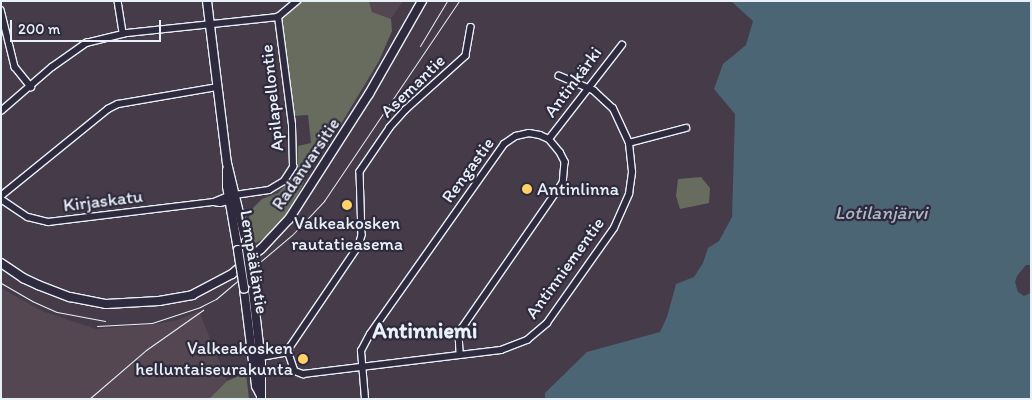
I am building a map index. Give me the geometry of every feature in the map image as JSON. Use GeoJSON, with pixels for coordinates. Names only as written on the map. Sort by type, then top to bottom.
{"type":"FeatureCollection","features":[{"type":"Feature","properties":{"kind":"street"},"geometry":{"type":"LineString","coordinates":[[118,1],[123,34]]}},
{"type":"Feature","properties":{"kind":"street","name":"Lempääläntie"},"geometry":{"type":"LineString","coordinates":[[206,1],[238,250],[257,355]]}},
{"type":"Feature","properties":{"kind":"street"},"geometry":{"type":"LineString","coordinates":[[1,111],[52,68],[86,43],[123,34],[278,17],[297,1]]}},
{"type":"Feature","properties":{"kind":"street","name":"Radanvarsitie"},"geometry":{"type":"LineString","coordinates":[[1,263],[23,278],[54,291],[86,301],[106,304],[160,301],[192,295],[232,274],[261,249],[289,219],[369,94],[422,1]]}},
{"type":"Feature","properties":{"kind":"street"},"geometry":{"type":"LineString","coordinates":[[1,10],[15,67],[31,87]]}},
{"type":"Feature","properties":{"kind":"street","name":"Apilapellontie"},"geometry":{"type":"LineString","coordinates":[[231,198],[269,190],[284,181],[293,167],[292,125],[278,17]]}},
{"type":"Feature","properties":{"kind":"street","name":"Asemantie"},"geometry":{"type":"LineString","coordinates":[[288,350],[359,246],[362,235],[360,172],[390,128],[406,110],[466,56],[471,27]]}},
{"type":"Feature","properties":{"kind":"street","name":"Antinkärki"},"geometry":{"type":"LineString","coordinates":[[549,139],[622,45]]}},
{"type":"Feature","properties":{"kind":"street","name":"Antinniementie"},"geometry":{"type":"LineString","coordinates":[[288,350],[292,368],[299,373],[501,350],[516,346],[538,332],[614,228],[629,194],[632,172],[629,144],[613,109],[603,97],[589,88],[558,76]]}},
{"type":"Feature","properties":{"kind":"street"},"geometry":{"type":"LineString","coordinates":[[1,198],[113,106],[217,87]]}},
{"type":"Feature","properties":{"kind":"street"},"geometry":{"type":"LineString","coordinates":[[629,144],[686,128]]}},
{"type":"Feature","properties":{"kind":"street","name":"Rengastie"},"geometry":{"type":"LineString","coordinates":[[365,399],[361,351],[370,334],[504,144],[516,136],[529,133],[549,139]]}},
{"type":"Feature","properties":{"kind":"street"},"geometry":{"type":"LineString","coordinates":[[460,354],[458,333],[563,183],[565,162],[560,152],[549,139]]}},
{"type":"Feature","properties":{"kind":"street","name":"Kirjaskatu"},"geometry":{"type":"LineString","coordinates":[[1,198],[28,217],[48,222],[214,202],[231,198]]}},
{"type":"Feature","properties":{"kind":"street","name":"Lempääläntie"},"geometry":{"type":"LineString","coordinates":[[231,198],[246,242],[252,283],[257,355],[256,386],[261,396]]}},
{"type":"Feature","properties":{"kind":"street"},"geometry":{"type":"LineString","coordinates":[[257,355],[288,350]]}},
{"type":"Feature","properties":{"kind":"shaded area"},"geometry":{"type":"Polygon","coordinates":[[[369,1],[403,1],[391,19],[372,12],[369,1]]]}},
{"type":"Feature","properties":{"kind":"shaded area"},"geometry":{"type":"Polygon","coordinates":[[[1,288],[42,311],[96,329],[157,324],[178,320],[199,311],[227,381],[209,399],[1,399],[1,288]]]}},
{"type":"Feature","properties":{"kind":"green space"},"geometry":{"type":"Polygon","coordinates":[[[300,1],[369,1],[372,12],[391,19],[392,31],[379,61],[341,124],[315,158],[298,195],[282,221],[269,235],[254,244],[249,217],[251,210],[262,199],[278,193],[297,172],[298,146],[311,143],[308,115],[294,116],[281,21],[284,15],[300,1]]]}},
{"type":"Feature","properties":{"kind":"green space"},"geometry":{"type":"Polygon","coordinates":[[[701,177],[710,188],[709,203],[680,209],[676,196],[678,179],[701,177]]]}},
{"type":"Feature","properties":{"kind":"green space"},"geometry":{"type":"Polygon","coordinates":[[[246,373],[249,399],[209,399],[227,381],[246,373]]]}},
{"type":"Feature","properties":{"kind":"water","name":"Lotilanjärvi"},"geometry":{"type":"Polygon","coordinates":[[[731,1],[1031,1],[1031,265],[1026,265],[1017,276],[1015,282],[1018,292],[1024,296],[1031,293],[1031,399],[545,399],[545,393],[587,352],[660,332],[667,317],[676,284],[694,277],[703,263],[708,248],[719,241],[732,217],[735,114],[714,89],[723,64],[746,45],[753,21],[731,1]]]}},
{"type":"Feature","properties":{"kind":"railway"},"geometry":{"type":"LineString","coordinates":[[420,46],[447,1]]}},
{"type":"Feature","properties":{"kind":"railway"},"geometry":{"type":"LineString","coordinates":[[97,326],[152,323],[200,307],[216,299],[292,235],[324,201],[459,1]]}},
{"type":"Feature","properties":{"kind":"railway"},"geometry":{"type":"LineString","coordinates":[[1,283],[32,301],[57,312],[105,321]]}},
{"type":"Feature","properties":{"kind":"railway"},"geometry":{"type":"LineString","coordinates":[[89,399],[146,350],[203,310]]}},
{"type":"Feature","properties":{"kind":"place","name":"Antinlinna"},"geometry":{"type":"Point","coordinates":[527,189]}},
{"type":"Feature","properties":{"kind":"place","name":"Valkeakosken rautatieasema"},"geometry":{"type":"Point","coordinates":[347,205]}},
{"type":"Feature","properties":{"kind":"place","name":"Valkeakosken helluntaiseurakunta"},"geometry":{"type":"Point","coordinates":[303,359]}},
{"type":"Feature","properties":{"kind":"district","name":"Antinniemi"},"geometry":{"type":"Point","coordinates":[425,331]}}]}
